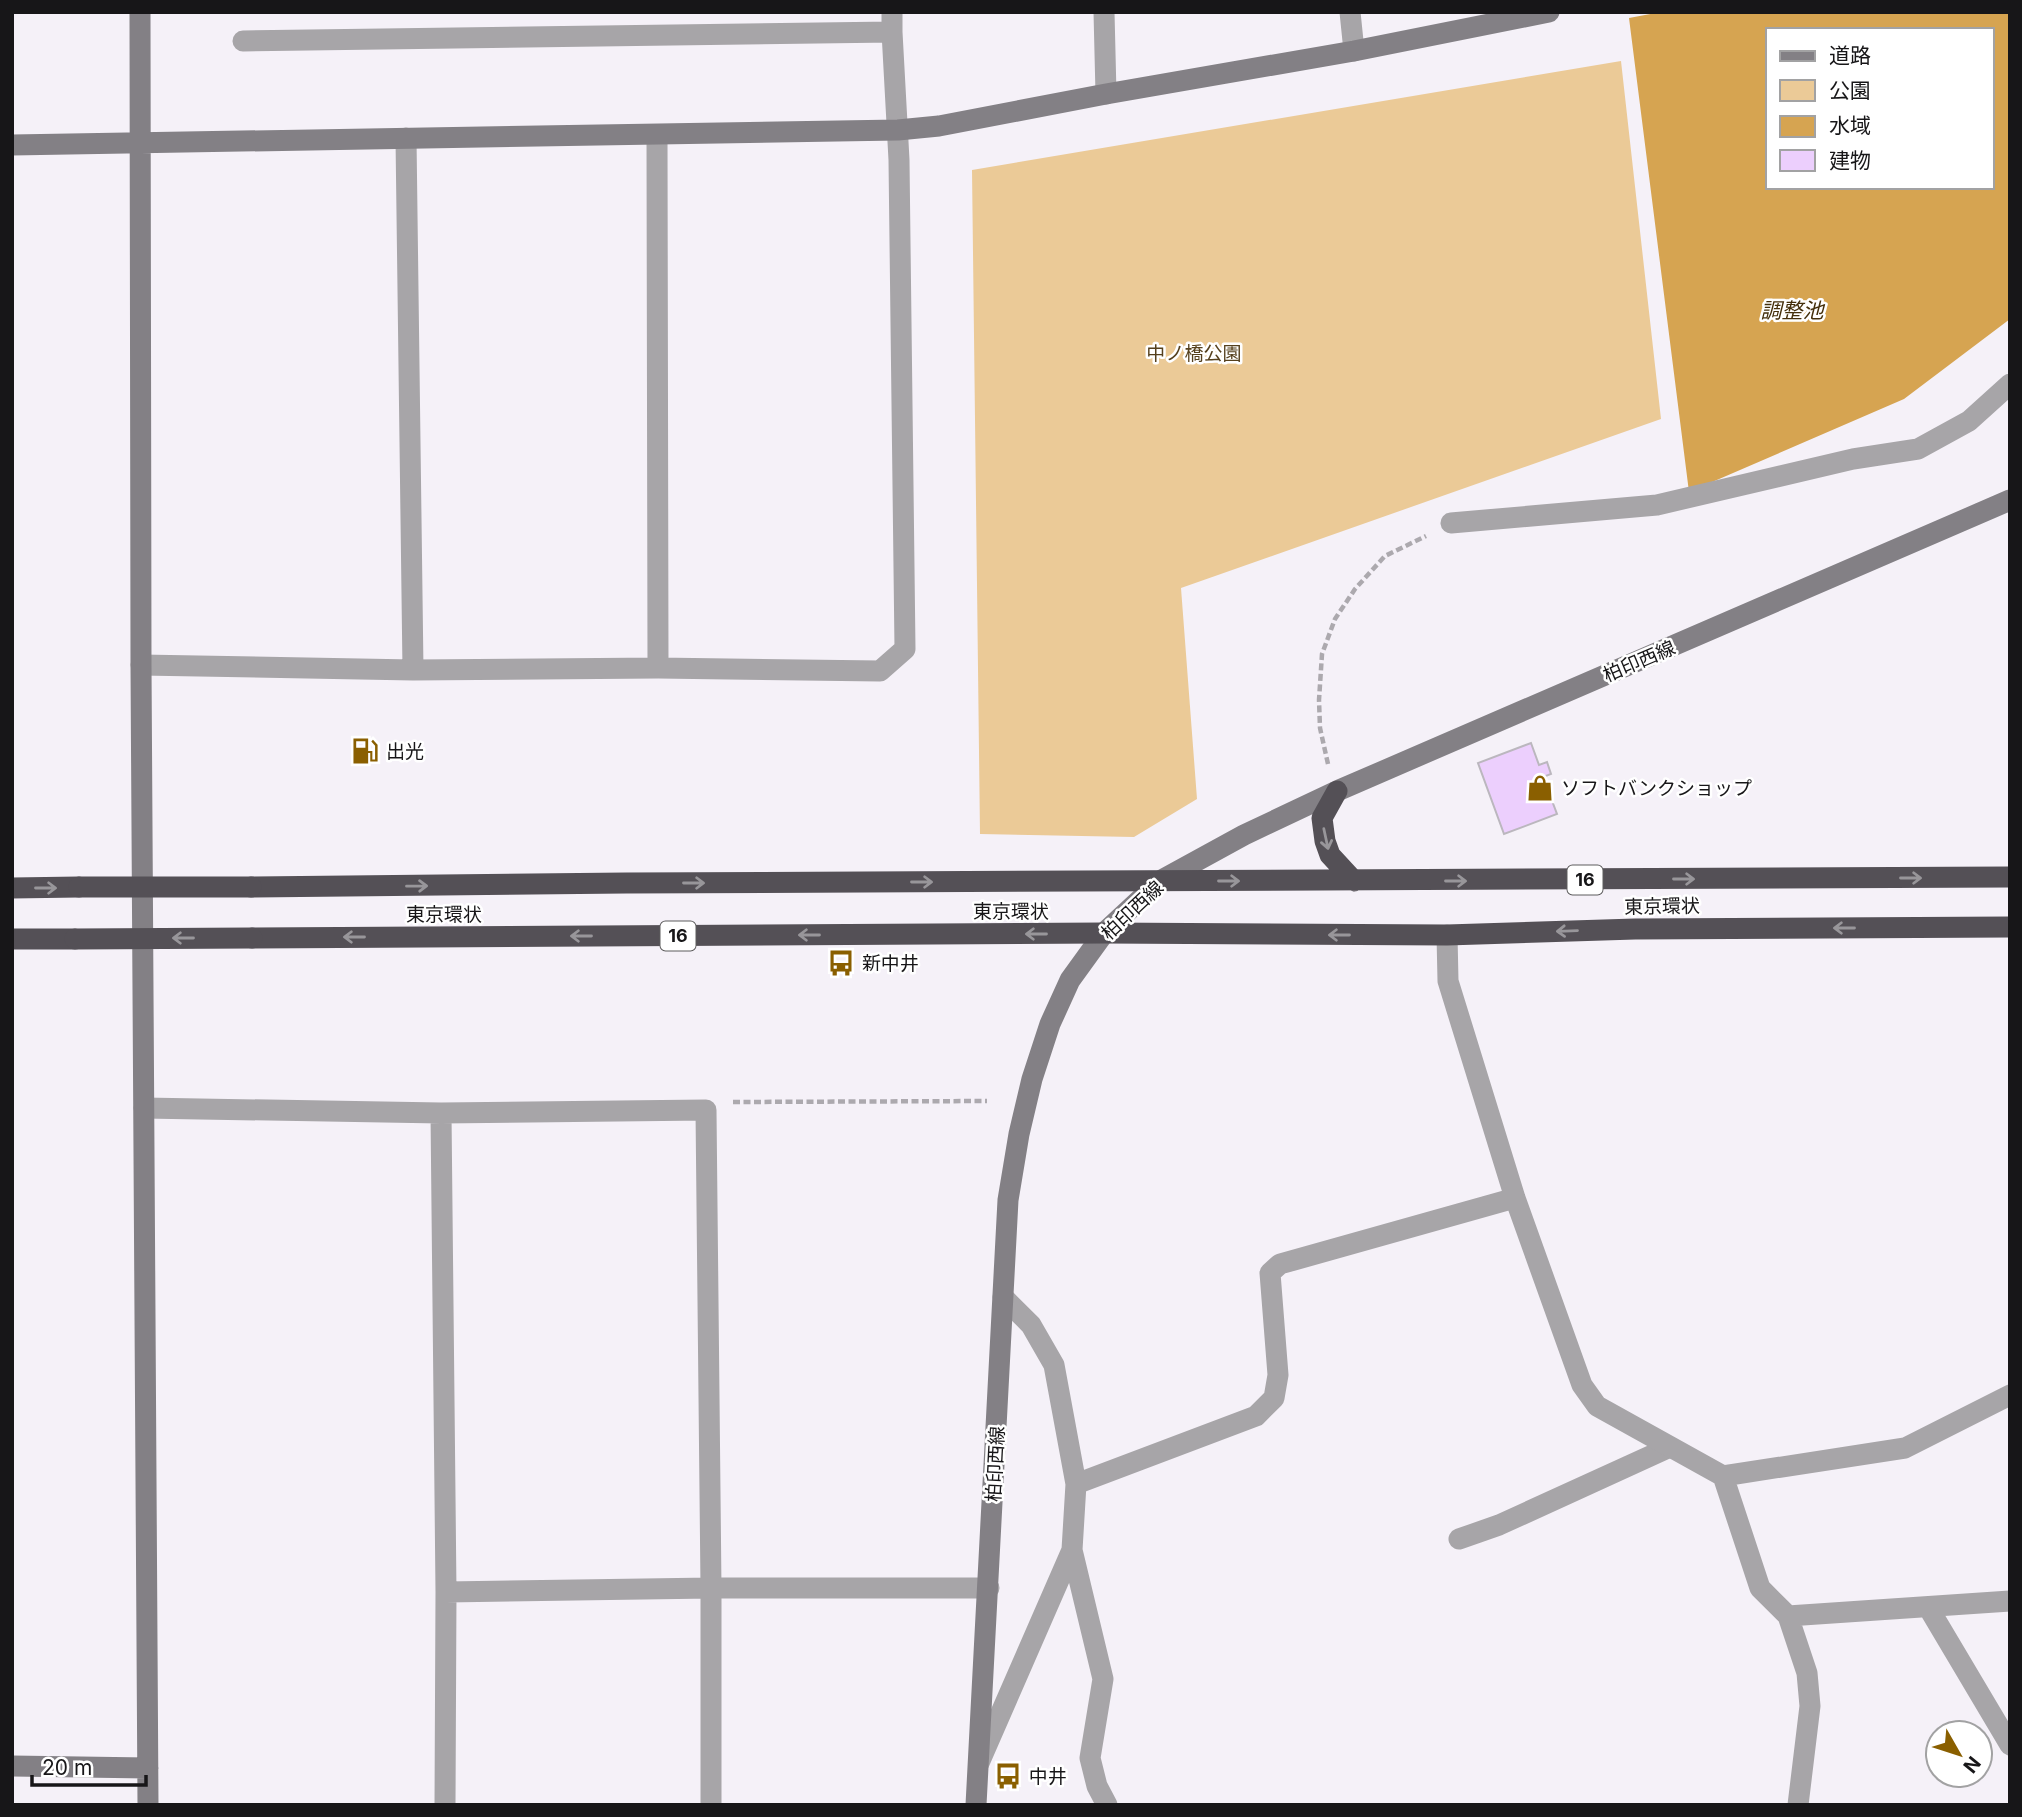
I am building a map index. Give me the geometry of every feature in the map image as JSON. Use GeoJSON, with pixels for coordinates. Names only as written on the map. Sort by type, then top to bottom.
{"type":"FeatureCollection","features":[{"type":"Feature","properties":{"kind":"highway"},"geometry":{"type":"LineString","coordinates":[[1337,791],[1322,818],[1325,841],[1330,855],[1354,881]]}},
{"type":"Feature","properties":{"kind":"highway","name":"東京環状"},"geometry":{"type":"LineString","coordinates":[[12,888],[2010,877]]}},
{"type":"Feature","properties":{"kind":"highway","name":"東京環状"},"geometry":{"type":"LineString","coordinates":[[12,939],[1104,933],[1447,935],[1635,929],[2010,927]]}},
{"type":"Feature","properties":{"kind":"street"},"geometry":{"type":"LineString","coordinates":[[139,12],[148,1805]]}},
{"type":"Feature","properties":{"kind":"street"},"geometry":{"type":"LineString","coordinates":[[1104,12],[1106,94]]}},
{"type":"Feature","properties":{"kind":"street"},"geometry":{"type":"LineString","coordinates":[[1350,12],[1354,51]]}},
{"type":"Feature","properties":{"kind":"street"},"geometry":{"type":"LineString","coordinates":[[12,145],[898,130],[939,126],[1354,51],[1549,12]]}},
{"type":"Feature","properties":{"kind":"street"},"geometry":{"type":"LineString","coordinates":[[141,665],[413,670],[657,667],[880,671],[905,649],[898,130],[892,22],[243,41]]}},
{"type":"Feature","properties":{"kind":"street"},"geometry":{"type":"LineString","coordinates":[[657,135],[657,667]]}},
{"type":"Feature","properties":{"kind":"street"},"geometry":{"type":"LineString","coordinates":[[406,138],[413,670]]}},
{"type":"Feature","properties":{"kind":"street"},"geometry":{"type":"LineString","coordinates":[[1451,523],[1657,505],[1853,460],[1918,449],[1969,421],[2010,384]]}},
{"type":"Feature","properties":{"kind":"street","name":"柏印西線"},"geometry":{"type":"LineString","coordinates":[[976,1805],[1008,1200],[1018,1135],[1049,1024],[1070,981],[1104,933],[1160,881],[1244,835],[1337,791],[2010,500]]}},
{"type":"Feature","properties":{"kind":"street"},"geometry":{"type":"LineString","coordinates":[[1447,935],[1448,981],[1515,1198],[1582,1385],[1597,1406],[1723,1476],[1905,1448],[2010,1395]]}},
{"type":"Feature","properties":{"kind":"street"},"geometry":{"type":"LineString","coordinates":[[145,1108],[441,1113],[706,1110],[710,1805]]}},
{"type":"Feature","properties":{"kind":"street"},"geometry":{"type":"LineString","coordinates":[[441,1113],[446,1592],[445,1805]]}},
{"type":"Feature","properties":{"kind":"street"},"geometry":{"type":"LineString","coordinates":[[1076,1484],[1256,1416],[1274,1398],[1278,1375],[1270,1273],[1280,1265],[1515,1198]]}},
{"type":"Feature","properties":{"kind":"street"},"geometry":{"type":"LineString","coordinates":[[1003,1297],[1031,1325],[1054,1365],[1076,1484],[1072,1550],[1103,1679],[1090,1758],[1097,1786],[1107,1805]]}},
{"type":"Feature","properties":{"kind":"street"},"geometry":{"type":"LineString","coordinates":[[1459,1539],[1499,1525],[1670,1447]]}},
{"type":"Feature","properties":{"kind":"street"},"geometry":{"type":"LineString","coordinates":[[1723,1476],[1760,1588],[1787,1616],[1807,1673],[1811,1706],[1798,1805]]}},
{"type":"Feature","properties":{"kind":"street"},"geometry":{"type":"LineString","coordinates":[[979,1763],[1072,1550]]}},
{"type":"Feature","properties":{"kind":"street"},"geometry":{"type":"LineString","coordinates":[[446,1592],[989,1588]]}},
{"type":"Feature","properties":{"kind":"street"},"geometry":{"type":"LineString","coordinates":[[1787,1616],[2010,1601]]}},
{"type":"Feature","properties":{"kind":"street"},"geometry":{"type":"LineString","coordinates":[[1928,1607],[2010,1745]]}},
{"type":"Feature","properties":{"kind":"street"},"geometry":{"type":"LineString","coordinates":[[12,1766],[148,1768]]}},
{"type":"Feature","properties":{"kind":"path"},"geometry":{"type":"LineString","coordinates":[[1337,791],[1325,756],[1319,700],[1322,654],[1335,619],[1355,589],[1385,556],[1451,523]]}},
{"type":"Feature","properties":{"kind":"path"},"geometry":{"type":"LineString","coordinates":[[706,1110],[737,1101],[988,1101]]}},
{"type":"Feature","properties":{"kind":"green space","name":"中ノ橋公園"},"geometry":{"type":"Polygon","coordinates":[[[1621,61],[1661,419],[1181,588],[1197,799],[1134,837],[980,834],[972,170],[1621,61]]]}},
{"type":"Feature","properties":{"kind":"water","name":"調整池"},"geometry":{"type":"Polygon","coordinates":[[[1661,12],[2010,12],[2010,319],[1904,399],[1689,492],[1629,18],[1661,12]]]}},
{"type":"Feature","properties":{"kind":"building"},"geometry":{"type":"Polygon","coordinates":[[[1531,743],[1539,765],[1547,762],[1551,774],[1543,777],[1557,814],[1504,834],[1478,763],[1531,743]]]}},
{"type":"Feature","properties":{"kind":"place","name":"出光"},"geometry":{"type":"Point","coordinates":[365,751]}},
{"type":"Feature","properties":{"kind":"place","name":"ソフトバンクショップ"},"geometry":{"type":"Point","coordinates":[1540,788]}},
{"type":"Feature","properties":{"kind":"place","name":"新中井"},"geometry":{"type":"Point","coordinates":[841,963]}},
{"type":"Feature","properties":{"kind":"place","name":"中井"},"geometry":{"type":"Point","coordinates":[1008,1776]}}]}
